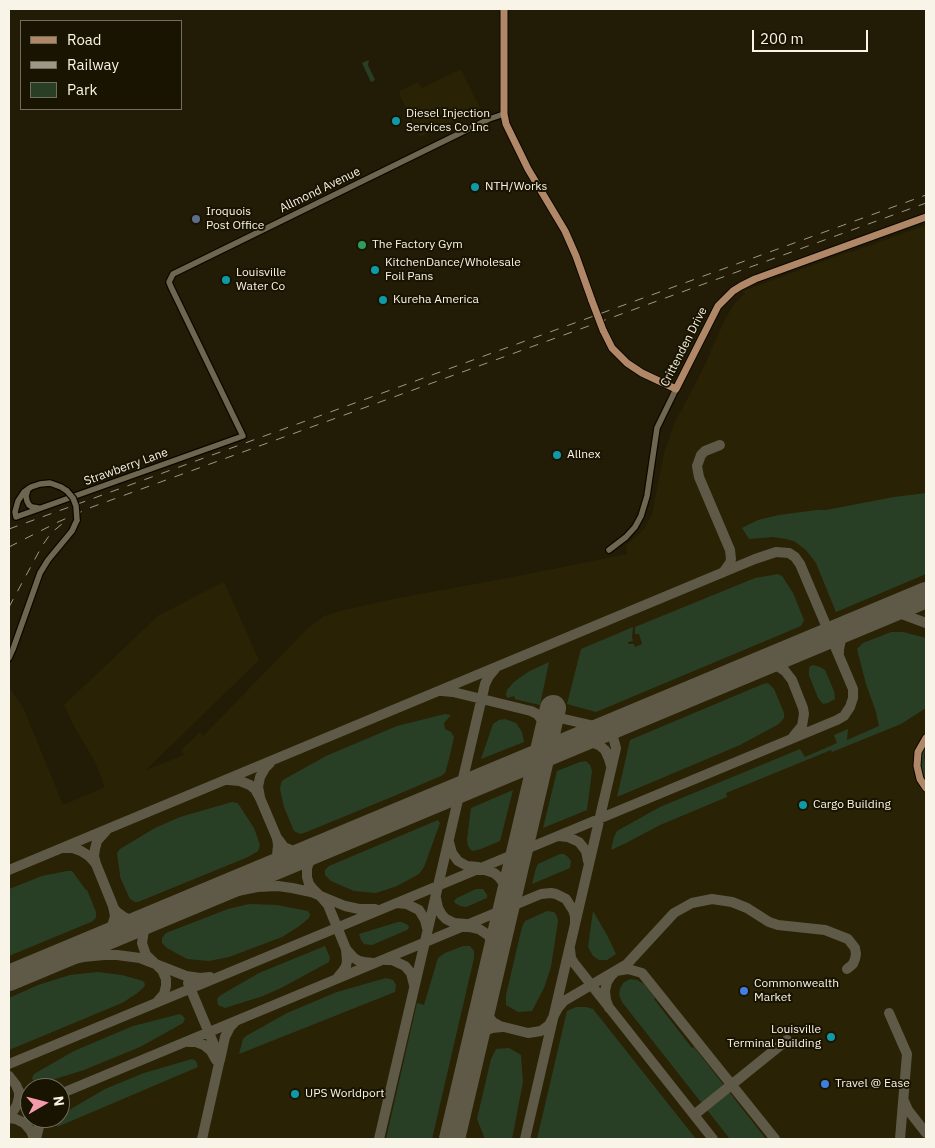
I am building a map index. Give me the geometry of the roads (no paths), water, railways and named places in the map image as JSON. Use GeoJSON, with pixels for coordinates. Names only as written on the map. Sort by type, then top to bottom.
{"type":"FeatureCollection","features":[{"type":"Feature","properties":{"kind":"main road"},"geometry":{"type":"LineString","coordinates":[[504,9],[504,114],[506,124],[528,169],[565,231],[603,330],[612,348],[626,363],[676,389]]}},
{"type":"Feature","properties":{"kind":"main road","name":"Crittenden Drive"},"geometry":{"type":"LineString","coordinates":[[676,389],[718,306],[733,290],[755,279],[926,217]]}},
{"type":"Feature","properties":{"kind":"main road"},"geometry":{"type":"LineString","coordinates":[[926,738],[918,752],[917,766],[920,778],[926,788]]}},
{"type":"Feature","properties":{"kind":"street","name":"Allmond Avenue"},"geometry":{"type":"LineString","coordinates":[[243,436],[171,287],[169,282],[171,276],[479,124],[504,114]]}},
{"type":"Feature","properties":{"kind":"street","name":"Crittenden Drive"},"geometry":{"type":"LineString","coordinates":[[610,550],[631,532],[643,510],[647,496],[657,428],[676,389]]}},
{"type":"Feature","properties":{"kind":"street","name":"Strawberry Lane"},"geometry":{"type":"LineString","coordinates":[[28,489],[18,501],[15,512],[16,516],[243,436]]}},
{"type":"Feature","properties":{"kind":"street"},"geometry":{"type":"LineString","coordinates":[[9,658],[40,573],[48,560],[72,531],[77,520],[76,506],[73,498],[61,486],[50,483],[35,485],[28,489],[26,496],[29,505],[40,508]]}},
{"type":"Feature","properties":{"kind":"railway"},"geometry":{"type":"LineString","coordinates":[[9,529],[926,195]]}},
{"type":"Feature","properties":{"kind":"railway"},"geometry":{"type":"LineString","coordinates":[[9,547],[92,507],[926,203]]}},
{"type":"Feature","properties":{"kind":"railway"},"geometry":{"type":"LineString","coordinates":[[9,607],[42,546],[51,533],[62,524]]}},
{"type":"Feature","properties":{"kind":"place","name":"Diesel Injection Services Co Inc"},"geometry":{"type":"Point","coordinates":[396,121]}},
{"type":"Feature","properties":{"kind":"place","name":"NTH/Works"},"geometry":{"type":"Point","coordinates":[475,187]}},
{"type":"Feature","properties":{"kind":"place","name":"Iroquois Post Office"},"geometry":{"type":"Point","coordinates":[196,219]}},
{"type":"Feature","properties":{"kind":"place","name":"The Factory Gym"},"geometry":{"type":"Point","coordinates":[362,245]}},
{"type":"Feature","properties":{"kind":"place","name":"KitchenDance/Wholesale Foil Pans"},"geometry":{"type":"Point","coordinates":[375,270]}},
{"type":"Feature","properties":{"kind":"place","name":"Louisville Water Co"},"geometry":{"type":"Point","coordinates":[226,280]}},
{"type":"Feature","properties":{"kind":"place","name":"Kureha America"},"geometry":{"type":"Point","coordinates":[383,300]}},
{"type":"Feature","properties":{"kind":"place","name":"Allnex"},"geometry":{"type":"Point","coordinates":[557,455]}},
{"type":"Feature","properties":{"kind":"place","name":"Cargo Building"},"geometry":{"type":"Point","coordinates":[803,805]}},
{"type":"Feature","properties":{"kind":"place","name":"Commonwealth Market"},"geometry":{"type":"Point","coordinates":[744,991]}},
{"type":"Feature","properties":{"kind":"place","name":"Louisville Terminal Building"},"geometry":{"type":"Point","coordinates":[831,1037]}},
{"type":"Feature","properties":{"kind":"place","name":"Travel @ Ease"},"geometry":{"type":"Point","coordinates":[825,1084]}},
{"type":"Feature","properties":{"kind":"place","name":"UPS Worldport"},"geometry":{"type":"Point","coordinates":[295,1094]}}]}
